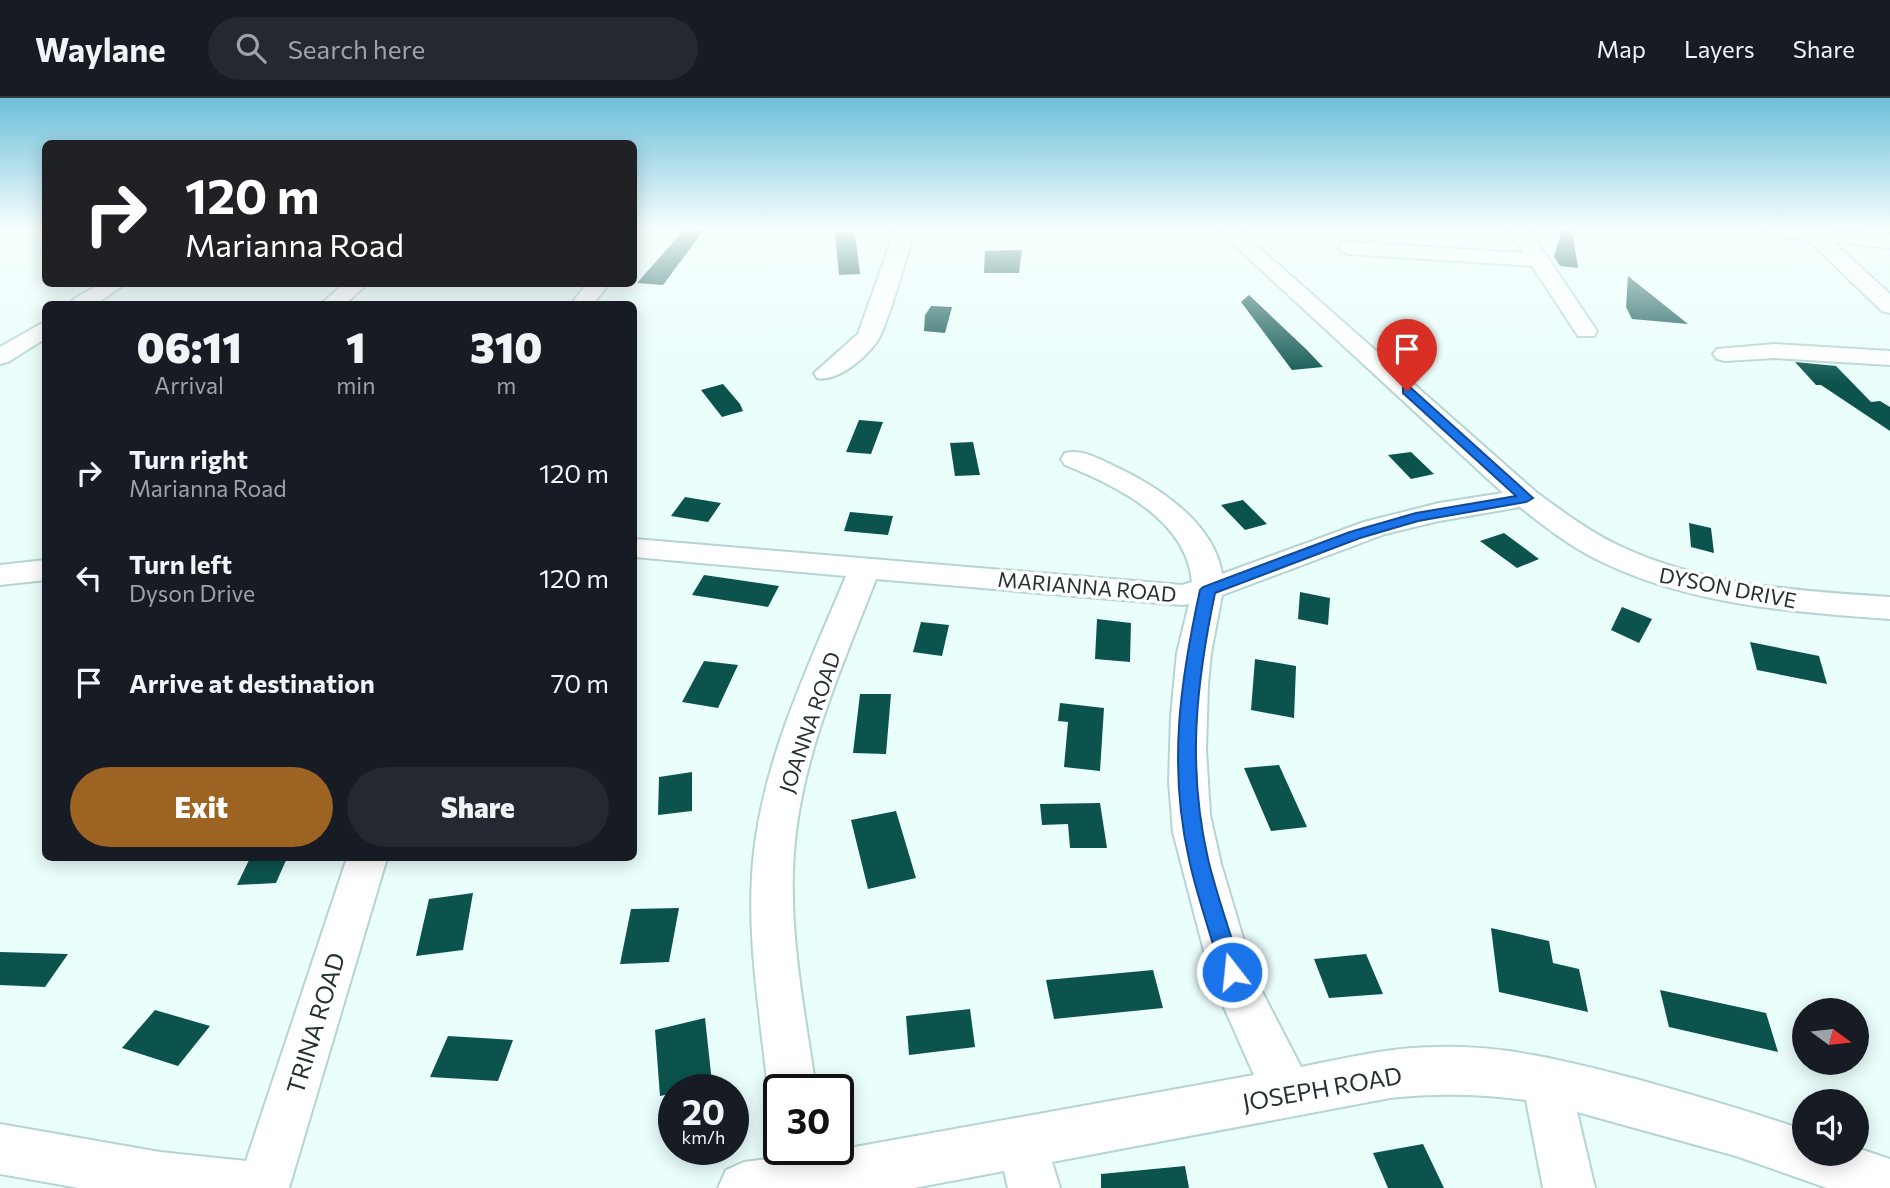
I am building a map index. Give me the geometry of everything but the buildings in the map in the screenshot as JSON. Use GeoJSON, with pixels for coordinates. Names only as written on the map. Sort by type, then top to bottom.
{"type":"FeatureCollection","features":[{"type":"Feature","properties":{"kind":"street"},"geometry":{"type":"LineString","coordinates":[[826,373],[869,337],[888,281]]}},
{"type":"Feature","properties":{"kind":"street","name":"DYSON DRIVE"},"geometry":{"type":"LineString","coordinates":[[1285,281],[1526,498],[1575,537],[1607,555],[1659,574],[1765,598],[1890,608]]}},
{"type":"Feature","properties":{"kind":"street"},"geometry":{"type":"LineString","coordinates":[[1553,281],[1586,331]]}},
{"type":"Feature","properties":{"kind":"street"},"geometry":{"type":"LineString","coordinates":[[1868,281],[1890,306]]}},
{"type":"Feature","properties":{"kind":"street"},"geometry":{"type":"LineString","coordinates":[[87,301],[109,287]]}},
{"type":"Feature","properties":{"kind":"street"},"geometry":{"type":"LineString","coordinates":[[336,301],[352,287]]}},
{"type":"Feature","properties":{"kind":"street"},"geometry":{"type":"LineString","coordinates":[[584,301],[596,287]]}},
{"type":"Feature","properties":{"kind":"street"},"geometry":{"type":"LineString","coordinates":[[0,357],[42,331]]}},
{"type":"Feature","properties":{"kind":"street"},"geometry":{"type":"LineString","coordinates":[[1725,354],[1775,351],[1890,358]]}},
{"type":"Feature","properties":{"kind":"street"},"geometry":{"type":"LineString","coordinates":[[1858,355],[1890,380]]}},
{"type":"Feature","properties":{"kind":"street"},"geometry":{"type":"LineString","coordinates":[[1075,459],[1136,487],[1174,521],[1200,553],[1207,573],[1208,590],[1192,662],[1187,726],[1189,802],[1199,859],[1238,994],[1289,1094]]}},
{"type":"Feature","properties":{"kind":"street","name":"MARIANNA ROAD"},"geometry":{"type":"LineString","coordinates":[[637,548],[1182,596],[1208,590],[1355,535],[1404,520],[1480,504],[1526,498]]}},
{"type":"Feature","properties":{"kind":"street","name":"JOANNA ROAD"},"geometry":{"type":"LineString","coordinates":[[790,1074],[776,944],[774,880],[778,822],[789,770],[865,568]]}},
{"type":"Feature","properties":{"kind":"street","name":"TRINA ROAD"},"geometry":{"type":"LineString","coordinates":[[261,1188],[366,861]]}},
{"type":"Feature","properties":{"kind":"street","name":"JOSEPH ROAD"},"geometry":{"type":"LineString","coordinates":[[854,1164],[1027,1166],[1289,1094],[1390,1074],[1436,1070],[1486,1071],[1546,1079],[1736,1131],[1890,1185]]}},
{"type":"Feature","properties":{"kind":"street"},"geometry":{"type":"LineString","coordinates":[[1546,1079],[1569,1188]]}},
{"type":"Feature","properties":{"kind":"street"},"geometry":{"type":"LineString","coordinates":[[0,1149],[160,1177],[261,1188]]}},
{"type":"Feature","properties":{"kind":"street","name":"JOSEPH ROAD"},"geometry":{"type":"LineString","coordinates":[[744,1188],[799,1165]]}},
{"type":"Feature","properties":{"kind":"route"},"geometry":{"type":"LineString","coordinates":[[1232,972],[1199,859],[1189,802],[1187,726],[1192,662],[1208,590],[1355,535],[1416,517],[1526,498],[1407,391]]}}]}
